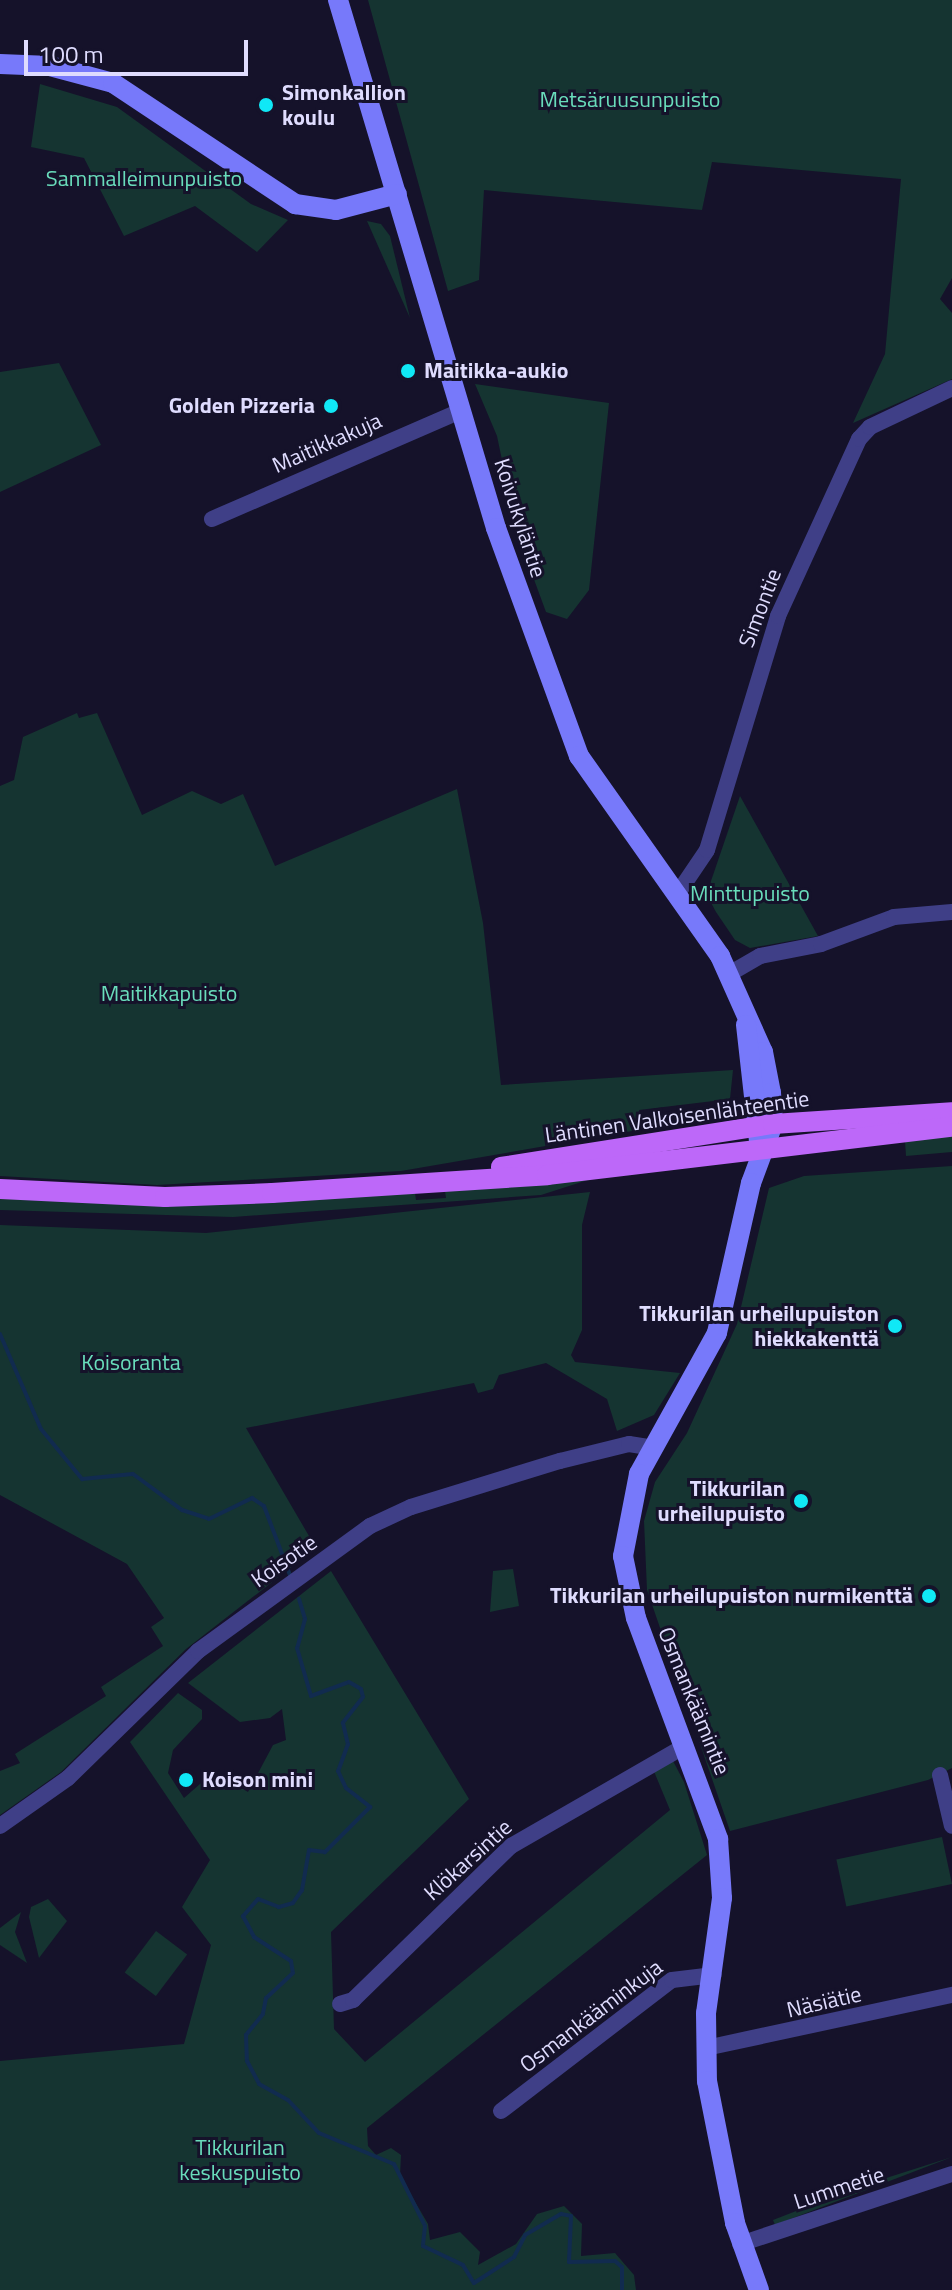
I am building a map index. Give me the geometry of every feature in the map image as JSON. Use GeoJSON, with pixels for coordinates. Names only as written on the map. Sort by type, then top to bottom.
{"type":"FeatureCollection","features":[{"type":"Feature","properties":{"kind":"main road","name":"Koivukyläntie"},"geometry":{"type":"LineString","coordinates":[[338,0],[460,411],[579,756],[729,974],[763,1052],[764,1126]]}},
{"type":"Feature","properties":{"kind":"main road"},"geometry":{"type":"LineString","coordinates":[[0,64],[50,66],[113,83],[295,204],[336,210],[397,194]]}},
{"type":"Feature","properties":{"kind":"main road","name":"Läntinen Valkoisenlähteentie"},"geometry":{"type":"LineString","coordinates":[[411,1184],[764,1126],[952,1112]]}},
{"type":"Feature","properties":{"kind":"main road"},"geometry":{"type":"LineString","coordinates":[[762,1150],[764,1126]]}},
{"type":"Feature","properties":{"kind":"main road","name":"Läntinen Valkoisenlähteentie"},"geometry":{"type":"LineString","coordinates":[[0,1189],[165,1197],[411,1184],[762,1150],[952,1127]]}},
{"type":"Feature","properties":{"kind":"main road","name":"Osmankäämintie"},"geometry":{"type":"LineString","coordinates":[[759,2290],[740,2244],[706,2048],[722,1866],[710,1804],[636,1618],[623,1556],[631,1497],[653,1448],[717,1333],[762,1150]]}},
{"type":"Feature","properties":{"kind":"street","name":"Simontie"},"geometry":{"type":"LineString","coordinates":[[676,896],[707,850],[778,616],[859,439],[870,427],[952,388]]}},
{"type":"Feature","properties":{"kind":"street","name":"Maitikkakuja"},"geometry":{"type":"LineString","coordinates":[[212,519],[460,411]]}},
{"type":"Feature","properties":{"kind":"street"},"geometry":{"type":"LineString","coordinates":[[729,974],[760,956],[821,944],[894,917],[952,912]]}},
{"type":"Feature","properties":{"kind":"street","name":"Koisotie"},"geometry":{"type":"LineString","coordinates":[[0,1826],[68,1778],[198,1651],[370,1526],[411,1507],[560,1461],[629,1444],[653,1448]]}},
{"type":"Feature","properties":{"kind":"street","name":"Klökarsintie"},"geometry":{"type":"LineString","coordinates":[[340,2004],[353,2000],[511,1846],[685,1746]]}},
{"type":"Feature","properties":{"kind":"street"},"geometry":{"type":"LineString","coordinates":[[940,1775],[952,1826]]}},
{"type":"Feature","properties":{"kind":"street","name":"Osmankääminkuja"},"geometry":{"type":"LineString","coordinates":[[501,2111],[672,1980],[714,1975]]}},
{"type":"Feature","properties":{"kind":"street","name":"Näsiätie"},"geometry":{"type":"LineString","coordinates":[[706,2048],[952,1995]]}},
{"type":"Feature","properties":{"kind":"street","name":"Lummetie"},"geometry":{"type":"LineString","coordinates":[[740,2244],[952,2174]]}},
{"type":"Feature","properties":{"kind":"green space","name":"Metsäruusunpuisto"},"geometry":{"type":"Polygon","coordinates":[[[368,0],[952,0],[952,278],[940,299],[952,313],[952,379],[853,423],[885,354],[901,179],[712,162],[702,210],[484,190],[479,280],[448,291],[368,0]]]}},
{"type":"Feature","properties":{"kind":"green space","name":"Sammalleimunpuisto"},"geometry":{"type":"Polygon","coordinates":[[[40,84],[117,107],[251,204],[288,220],[257,252],[195,206],[124,236],[84,158],[31,147],[40,84]]]}},
{"type":"Feature","properties":{"kind":"green space"},"geometry":{"type":"Polygon","coordinates":[[[367,221],[381,224],[390,236],[410,318],[367,221]]]}},
{"type":"Feature","properties":{"kind":"green space"},"geometry":{"type":"Polygon","coordinates":[[[59,363],[101,445],[0,492],[0,372],[59,363]]]}},
{"type":"Feature","properties":{"kind":"green space"},"geometry":{"type":"Polygon","coordinates":[[[475,384],[609,403],[589,590],[567,619],[546,612],[518,536],[497,436],[475,384]]]}},
{"type":"Feature","properties":{"kind":"green space","name":"Maitikkapuisto"},"geometry":{"type":"Polygon","coordinates":[[[77,713],[79,718],[97,713],[142,815],[192,791],[221,804],[243,794],[275,866],[457,789],[483,923],[501,1085],[733,1070],[730,1099],[639,1110],[638,1130],[401,1171],[157,1185],[0,1176],[0,786],[14,780],[23,737],[77,713]]]}},
{"type":"Feature","properties":{"kind":"green space","name":"Minttupuisto"},"geometry":{"type":"Polygon","coordinates":[[[740,796],[818,936],[750,948],[735,940],[716,912],[708,897],[711,881],[740,796]]]}},
{"type":"Feature","properties":{"kind":"green space"},"geometry":{"type":"Polygon","coordinates":[[[952,1135],[952,1152],[906,1156],[905,1141],[952,1135]]]}},
{"type":"Feature","properties":{"kind":"green space","name":"Tikkurilan urheilupuisto"},"geometry":{"type":"Polygon","coordinates":[[[952,1166],[952,1768],[928,1780],[730,1831],[647,1590],[644,1521],[655,1482],[687,1433],[737,1324],[769,1188],[804,1176],[952,1166]]]}},
{"type":"Feature","properties":{"kind":"green space"},"geometry":{"type":"Polygon","coordinates":[[[591,1179],[541,1195],[233,1217],[0,1210],[0,1198],[159,1205],[415,1193],[416,1200],[446,1198],[445,1191],[591,1179]]]}},
{"type":"Feature","properties":{"kind":"green space","name":"Koisoranta"},"geometry":{"type":"Polygon","coordinates":[[[590,1192],[582,1225],[582,1330],[571,1355],[575,1362],[680,1373],[654,1415],[617,1431],[607,1399],[546,1363],[499,1375],[493,1389],[478,1393],[474,1383],[246,1428],[316,1548],[186,1649],[61,1772],[0,1815],[0,1771],[20,1763],[15,1754],[106,1696],[101,1687],[163,1646],[151,1627],[164,1618],[127,1564],[0,1495],[0,1225],[206,1233],[590,1192]]]}},
{"type":"Feature","properties":{"kind":"green space"},"geometry":{"type":"Polygon","coordinates":[[[513,1569],[519,1606],[490,1612],[493,1571],[513,1569]]]}},
{"type":"Feature","properties":{"kind":"green space","name":"Tikkurilan keskuspuisto"},"geometry":{"type":"Polygon","coordinates":[[[331,1571],[469,1799],[331,1932],[334,2029],[365,2062],[670,1810],[653,1769],[672,1759],[684,1782],[707,1855],[367,2128],[368,2146],[376,2155],[391,2148],[401,2155],[400,2176],[428,2224],[430,2240],[460,2232],[480,2252],[478,2265],[516,2244],[537,2214],[564,2206],[582,2224],[581,2256],[615,2253],[634,2275],[636,2290],[0,2290],[0,2061],[184,2044],[211,1945],[182,1907],[210,1860],[130,1742],[178,1693],[202,1710],[202,1719],[173,1750],[168,1773],[184,1798],[208,1777],[223,1777],[248,1792],[273,1745],[286,1740],[282,1709],[270,1718],[240,1722],[188,1683],[331,1571]]]}},
{"type":"Feature","properties":{"kind":"green space"},"geometry":{"type":"Polygon","coordinates":[[[942,1837],[952,1884],[846,1906],[836,1859],[942,1837]]]}},
{"type":"Feature","properties":{"kind":"green space"},"geometry":{"type":"Polygon","coordinates":[[[48,1899],[67,1921],[39,1958],[29,1917],[31,1907],[48,1899]]]}},
{"type":"Feature","properties":{"kind":"green space"},"geometry":{"type":"Polygon","coordinates":[[[21,1912],[15,1932],[27,1963],[0,1945],[0,1928],[21,1912]]]}},
{"type":"Feature","properties":{"kind":"green space"},"geometry":{"type":"Polygon","coordinates":[[[156,1931],[187,1954],[156,1996],[125,1973],[156,1931]]]}},
{"type":"Feature","properties":{"kind":"green space"},"geometry":{"type":"Polygon","coordinates":[[[952,2157],[775,2225],[773,2220],[858,2187],[952,2157]]]}},
{"type":"Feature","properties":{"kind":"waterway"},"geometry":{"type":"LineString","coordinates":[[0,1334],[41,1429],[82,1479],[133,1474],[182,1510],[209,1519],[252,1498],[264,1506],[290,1575]]}},
{"type":"Feature","properties":{"kind":"waterway"},"geometry":{"type":"LineString","coordinates":[[299,1599],[305,1619],[297,1648],[311,1696],[349,1682],[361,1689],[363,1697],[343,1723],[348,1744],[338,1771],[346,1788],[370,1807],[325,1852],[309,1850],[302,1890],[293,1903],[279,1907],[258,1899],[243,1916],[254,1937],[291,1961],[293,1973],[266,1998],[263,2014],[246,2035],[247,2061],[259,2084],[288,2100],[319,2133],[394,2164],[425,2226],[423,2246],[463,2265],[474,2283],[514,2257],[525,2235],[561,2214],[571,2216],[569,2262],[615,2261],[622,2267],[622,2290]]}},
{"type":"Feature","properties":{"kind":"place","name":"Simonkallion koulu"},"geometry":{"type":"Point","coordinates":[266,105]}},
{"type":"Feature","properties":{"kind":"place","name":"Maitikka-aukio"},"geometry":{"type":"Point","coordinates":[408,371]}},
{"type":"Feature","properties":{"kind":"place","name":"Golden Pizzeria"},"geometry":{"type":"Point","coordinates":[331,406]}},
{"type":"Feature","properties":{"kind":"place","name":"Tikkurilan urheilupuiston hiekkakenttä"},"geometry":{"type":"Point","coordinates":[895,1326]}},
{"type":"Feature","properties":{"kind":"place","name":"Tikkurilan urheilupuisto"},"geometry":{"type":"Point","coordinates":[801,1501]}},
{"type":"Feature","properties":{"kind":"place","name":"Tikkurilan urheilupuiston nurmikenttä"},"geometry":{"type":"Point","coordinates":[929,1596]}},
{"type":"Feature","properties":{"kind":"place","name":"Koison mini"},"geometry":{"type":"Point","coordinates":[186,1780]}}]}
